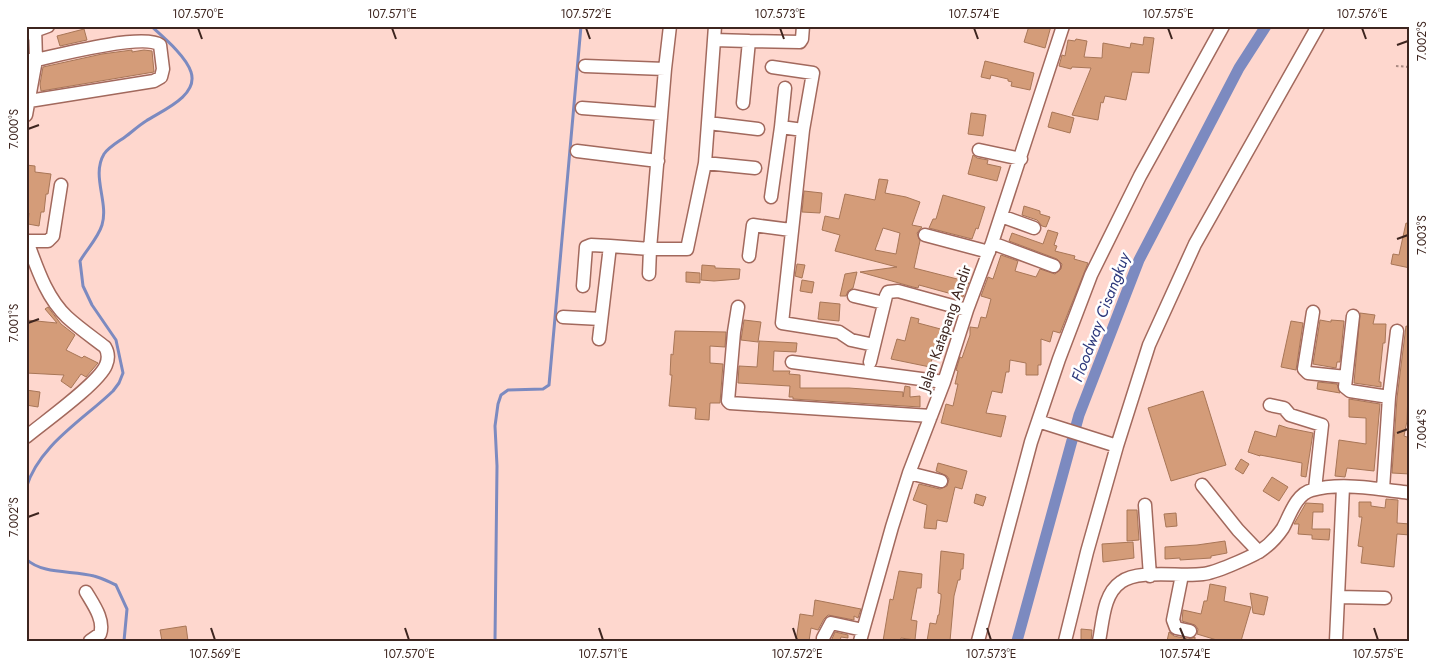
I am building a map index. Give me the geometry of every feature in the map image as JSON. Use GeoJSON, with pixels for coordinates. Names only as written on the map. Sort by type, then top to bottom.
{"type":"FeatureCollection","features":[{"type":"Feature","properties":{"kind":"street"},"geometry":{"type":"LineString","coordinates":[[649,274],[661,114],[670,26]]}},
{"type":"Feature","properties":{"kind":"street"},"geometry":{"type":"LineString","coordinates":[[583,286],[586,248],[591,245],[688,249],[704,163],[715,26]]}},
{"type":"Feature","properties":{"kind":"street"},"geometry":{"type":"LineString","coordinates":[[714,40],[800,42],[803,26]]}},
{"type":"Feature","properties":{"kind":"street","name":"Jalan Katapang Andir"},"geometry":{"type":"LineString","coordinates":[[861,635],[909,473],[944,382],[967,310],[1021,159],[1046,73],[1063,26]]}},
{"type":"Feature","properties":{"kind":"street"},"geometry":{"type":"LineString","coordinates":[[978,641],[1031,442],[1059,359],[1091,275],[1140,176],[1223,26]]}},
{"type":"Feature","properties":{"kind":"street"},"geometry":{"type":"LineString","coordinates":[[1064,641],[1117,446],[1149,345],[1195,244],[1318,26]]}},
{"type":"Feature","properties":{"kind":"street"},"geometry":{"type":"LineString","coordinates":[[26,115],[30,101],[31,60],[37,29]]}},
{"type":"Feature","properties":{"kind":"street"},"geometry":{"type":"LineString","coordinates":[[743,103],[749,41]]}},
{"type":"Feature","properties":{"kind":"street"},"geometry":{"type":"LineString","coordinates":[[30,101],[154,81],[161,76],[163,68],[160,45],[152,42],[109,44],[31,60]]}},
{"type":"Feature","properties":{"kind":"street"},"geometry":{"type":"LineString","coordinates":[[585,66],[665,69]]}},
{"type":"Feature","properties":{"kind":"street"},"geometry":{"type":"LineString","coordinates":[[772,67],[813,72],[803,130],[782,323],[839,332],[851,340],[874,346]]}},
{"type":"Feature","properties":{"kind":"street"},"geometry":{"type":"LineString","coordinates":[[771,197],[785,88]]}},
{"type":"Feature","properties":{"kind":"street"},"geometry":{"type":"LineString","coordinates":[[582,108],[661,114]]}},
{"type":"Feature","properties":{"kind":"street"},"geometry":{"type":"LineString","coordinates":[[708,123],[758,129]]}},
{"type":"Feature","properties":{"kind":"street"},"geometry":{"type":"LineString","coordinates":[[781,127],[803,130]]}},
{"type":"Feature","properties":{"kind":"street"},"geometry":{"type":"LineString","coordinates":[[979,150],[1021,159]]}},
{"type":"Feature","properties":{"kind":"street"},"geometry":{"type":"LineString","coordinates":[[578,151],[658,161]]}},
{"type":"Feature","properties":{"kind":"street"},"geometry":{"type":"LineString","coordinates":[[704,163],[755,168]]}},
{"type":"Feature","properties":{"kind":"street"},"geometry":{"type":"LineString","coordinates":[[26,437],[96,380],[104,370],[108,359],[105,347],[66,316],[55,303],[40,277],[27,241],[48,241],[52,236],[59,208],[62,184]]}},
{"type":"Feature","properties":{"kind":"street"},"geometry":{"type":"LineString","coordinates":[[1001,216],[1034,228]]}},
{"type":"Feature","properties":{"kind":"street"},"geometry":{"type":"LineString","coordinates":[[749,256],[753,225],[791,230]]}},
{"type":"Feature","properties":{"kind":"street"},"geometry":{"type":"LineString","coordinates":[[925,235],[990,248],[1054,266]]}},
{"type":"Feature","properties":{"kind":"street"},"geometry":{"type":"LineString","coordinates":[[599,339],[610,246]]}},
{"type":"Feature","properties":{"kind":"street"},"geometry":{"type":"LineString","coordinates":[[870,362],[888,292],[898,291],[967,310]]}},
{"type":"Feature","properties":{"kind":"street"},"geometry":{"type":"LineString","coordinates":[[854,296],[884,303]]}},
{"type":"Feature","properties":{"kind":"street"},"geometry":{"type":"LineString","coordinates":[[738,307],[728,398],[730,403],[931,416]]}},
{"type":"Feature","properties":{"kind":"street"},"geometry":{"type":"LineString","coordinates":[[1313,312],[1304,369],[1308,373],[1346,377]]}},
{"type":"Feature","properties":{"kind":"street"},"geometry":{"type":"LineString","coordinates":[[1353,316],[1344,385],[1348,390],[1389,397]]}},
{"type":"Feature","properties":{"kind":"street"},"geometry":{"type":"LineString","coordinates":[[563,317],[601,319]]}},
{"type":"Feature","properties":{"kind":"street"},"geometry":{"type":"LineString","coordinates":[[1383,489],[1389,397],[1397,331]]}},
{"type":"Feature","properties":{"kind":"street"},"geometry":{"type":"LineString","coordinates":[[792,362],[944,382]]}},
{"type":"Feature","properties":{"kind":"street"},"geometry":{"type":"LineString","coordinates":[[1270,405],[1284,408],[1290,415],[1322,425],[1315,489]]}},
{"type":"Feature","properties":{"kind":"street"},"geometry":{"type":"LineString","coordinates":[[1038,421],[1117,446]]}},
{"type":"Feature","properties":{"kind":"street"},"geometry":{"type":"LineString","coordinates":[[909,473],[941,481]]}},
{"type":"Feature","properties":{"kind":"street"},"geometry":{"type":"LineString","coordinates":[[1202,485],[1238,530],[1259,552]]}},
{"type":"Feature","properties":{"kind":"street"},"geometry":{"type":"LineString","coordinates":[[1336,641],[1343,487]]}},
{"type":"Feature","properties":{"kind":"street"},"geometry":{"type":"LineString","coordinates":[[1100,641],[1106,604],[1114,587],[1127,578],[1204,574],[1236,563],[1259,552],[1282,529],[1296,503],[1309,491],[1343,487],[1383,489],[1410,493]]}},
{"type":"Feature","properties":{"kind":"street"},"geometry":{"type":"LineString","coordinates":[[1145,505],[1150,576]]}},
{"type":"Feature","properties":{"kind":"street"},"geometry":{"type":"LineString","coordinates":[[1182,574],[1173,620],[1176,628],[1190,631]]}},
{"type":"Feature","properties":{"kind":"street"},"geometry":{"type":"LineString","coordinates":[[86,592],[98,612],[102,626],[100,634],[90,641]]}},
{"type":"Feature","properties":{"kind":"street"},"geometry":{"type":"LineString","coordinates":[[1338,597],[1385,598]]}},
{"type":"Feature","properties":{"kind":"street"},"geometry":{"type":"LineString","coordinates":[[823,638],[831,623],[861,635]]}},
{"type":"Feature","properties":{"kind":"path"},"geometry":{"type":"LineString","coordinates":[[1396,66],[1410,67]]}},
{"type":"Feature","properties":{"kind":"building"},"geometry":{"type":"Polygon","coordinates":[[[1029,26],[1051,26],[1045,48],[1024,42],[1029,26]]]}},
{"type":"Feature","properties":{"kind":"building"},"geometry":{"type":"Polygon","coordinates":[[[84,29],[87,40],[60,46],[57,36],[84,29]]]}},
{"type":"Feature","properties":{"kind":"building"},"geometry":{"type":"Polygon","coordinates":[[[1144,37],[1154,38],[1149,73],[1132,72],[1126,100],[1105,96],[1103,103],[1101,102],[1098,120],[1072,115],[1091,68],[1072,67],[1071,69],[1059,66],[1062,55],[1065,56],[1068,40],[1087,41],[1084,57],[1102,58],[1103,43],[1130,48],[1131,43],[1143,45],[1144,37]]]}},
{"type":"Feature","properties":{"kind":"building"},"geometry":{"type":"Polygon","coordinates":[[[132,50],[132,52],[152,51],[154,72],[41,91],[40,84],[43,67],[102,54],[132,50]]]}},
{"type":"Feature","properties":{"kind":"building"},"geometry":{"type":"Polygon","coordinates":[[[985,61],[1034,73],[1030,90],[1011,86],[1012,82],[1008,81],[1008,79],[991,75],[990,79],[981,77],[985,61]]]}},
{"type":"Feature","properties":{"kind":"building"},"geometry":{"type":"Polygon","coordinates":[[[1052,112],[1074,118],[1070,133],[1048,127],[1052,112]]]}},
{"type":"Feature","properties":{"kind":"building"},"geometry":{"type":"Polygon","coordinates":[[[971,113],[986,115],[983,136],[968,134],[971,113]]]}},
{"type":"Feature","properties":{"kind":"building"},"geometry":{"type":"Polygon","coordinates":[[[973,155],[977,158],[988,160],[987,164],[1001,167],[997,181],[968,174],[973,155]]]}},
{"type":"Feature","properties":{"kind":"building"},"geometry":{"type":"Polygon","coordinates":[[[26,165],[35,166],[35,172],[51,174],[44,212],[41,212],[39,226],[28,224],[29,213],[26,213],[26,165]]]}},
{"type":"Feature","properties":{"kind":"building"},"geometry":{"type":"Polygon","coordinates":[[[879,179],[888,180],[885,193],[920,202],[912,225],[922,227],[917,233],[920,241],[914,268],[969,282],[963,297],[919,285],[918,288],[913,287],[860,272],[897,267],[835,251],[840,235],[822,230],[825,216],[839,219],[845,194],[875,200],[879,179]],[[883,228],[875,250],[896,254],[900,233],[883,228]]]}},
{"type":"Feature","properties":{"kind":"building"},"geometry":{"type":"Polygon","coordinates":[[[804,191],[822,193],[820,213],[802,212],[804,191]]]}},
{"type":"Feature","properties":{"kind":"building"},"geometry":{"type":"Polygon","coordinates":[[[943,195],[985,207],[978,229],[976,228],[972,239],[929,228],[933,219],[936,219],[943,195]]]}},
{"type":"Feature","properties":{"kind":"building"},"geometry":{"type":"Polygon","coordinates":[[[1024,206],[1040,211],[1040,214],[1050,217],[1046,227],[1042,226],[1037,220],[1022,215],[1024,206]]]}},
{"type":"Feature","properties":{"kind":"building"},"geometry":{"type":"Polygon","coordinates":[[[1406,223],[1410,224],[1410,268],[1391,264],[1393,254],[1399,255],[1406,223]]]}},
{"type":"Feature","properties":{"kind":"building"},"geometry":{"type":"Polygon","coordinates":[[[1048,230],[1058,233],[1054,245],[1057,246],[1055,251],[1075,256],[1074,259],[1088,263],[1060,333],[1053,331],[1050,342],[1041,339],[1041,365],[1038,365],[1038,375],[1026,375],[1026,363],[1010,360],[1009,372],[1006,372],[1002,393],[992,391],[986,413],[1006,416],[1001,437],[941,423],[946,404],[953,406],[958,384],[955,384],[958,371],[956,370],[970,335],[970,327],[978,328],[981,317],[986,318],[991,299],[981,296],[988,277],[993,279],[1001,255],[1018,261],[1015,271],[1036,277],[1040,269],[1055,274],[1061,269],[1062,264],[1057,259],[1009,241],[1012,233],[1043,244],[1048,230]]]}},
{"type":"Feature","properties":{"kind":"building"},"geometry":{"type":"Polygon","coordinates":[[[797,264],[805,265],[802,278],[795,276],[797,264]]]}},
{"type":"Feature","properties":{"kind":"building"},"geometry":{"type":"Polygon","coordinates":[[[702,265],[715,266],[715,268],[740,269],[739,279],[701,280],[702,265]]]}},
{"type":"Feature","properties":{"kind":"building"},"geometry":{"type":"Polygon","coordinates":[[[686,272],[700,273],[700,283],[686,282],[686,272]]]}},
{"type":"Feature","properties":{"kind":"building"},"geometry":{"type":"Polygon","coordinates":[[[857,272],[853,288],[848,291],[846,296],[840,296],[845,274],[857,272]]]}},
{"type":"Feature","properties":{"kind":"building"},"geometry":{"type":"Polygon","coordinates":[[[802,280],[814,282],[812,293],[800,291],[802,280]]]}},
{"type":"Feature","properties":{"kind":"building"},"geometry":{"type":"Polygon","coordinates":[[[820,302],[840,304],[839,321],[818,319],[820,302]]]}},
{"type":"Feature","properties":{"kind":"building"},"geometry":{"type":"Polygon","coordinates":[[[48,307],[61,324],[75,335],[66,350],[98,363],[86,377],[81,374],[71,388],[61,381],[64,375],[26,373],[26,320],[57,323],[45,309],[48,307]]]}},
{"type":"Feature","properties":{"kind":"building"},"geometry":{"type":"Polygon","coordinates":[[[1360,313],[1375,315],[1373,324],[1386,324],[1379,382],[1381,382],[1381,387],[1354,383],[1360,313]]]}},
{"type":"Feature","properties":{"kind":"building"},"geometry":{"type":"Polygon","coordinates":[[[911,317],[919,319],[918,323],[948,331],[940,361],[932,359],[930,367],[891,359],[897,339],[905,341],[911,317]]]}},
{"type":"Feature","properties":{"kind":"building"},"geometry":{"type":"Polygon","coordinates":[[[744,320],[761,322],[758,342],[741,340],[744,320]]]}},
{"type":"Feature","properties":{"kind":"building"},"geometry":{"type":"Polygon","coordinates":[[[1320,320],[1331,322],[1331,320],[1344,321],[1340,362],[1337,362],[1336,368],[1313,364],[1320,320]]]}},
{"type":"Feature","properties":{"kind":"building"},"geometry":{"type":"Polygon","coordinates":[[[1291,321],[1303,323],[1296,370],[1281,367],[1291,321]]]}},
{"type":"Feature","properties":{"kind":"building"},"geometry":{"type":"Polygon","coordinates":[[[1406,326],[1410,327],[1410,373],[1408,382],[1410,383],[1410,391],[1408,391],[1407,421],[1404,436],[1410,438],[1410,474],[1392,473],[1397,398],[1406,326]]]}},
{"type":"Feature","properties":{"kind":"building"},"geometry":{"type":"Polygon","coordinates":[[[675,331],[726,332],[725,347],[710,346],[710,363],[723,364],[720,403],[710,403],[709,420],[695,419],[696,408],[669,406],[672,375],[670,375],[671,354],[673,355],[675,331]]]}},
{"type":"Feature","properties":{"kind":"building"},"geometry":{"type":"Polygon","coordinates":[[[759,341],[797,343],[796,352],[774,351],[773,371],[790,371],[789,374],[800,375],[800,388],[849,388],[903,392],[903,397],[905,386],[910,387],[910,397],[920,396],[920,407],[793,399],[793,397],[789,397],[790,386],[738,383],[739,366],[757,367],[759,341]]]}},
{"type":"Feature","properties":{"kind":"building"},"geometry":{"type":"Polygon","coordinates":[[[1318,382],[1337,384],[1340,393],[1317,389],[1318,382]]]}},
{"type":"Feature","properties":{"kind":"building"},"geometry":{"type":"Polygon","coordinates":[[[26,390],[40,392],[38,407],[26,405],[26,390]]]}},
{"type":"Feature","properties":{"kind":"building"},"geometry":{"type":"Polygon","coordinates":[[[1203,391],[1226,465],[1171,481],[1148,408],[1203,391]]]}},
{"type":"Feature","properties":{"kind":"building"},"geometry":{"type":"Polygon","coordinates":[[[1349,399],[1380,404],[1374,471],[1347,468],[1345,477],[1335,476],[1339,440],[1366,444],[1366,418],[1349,417],[1349,399]]]}},
{"type":"Feature","properties":{"kind":"building"},"geometry":{"type":"Polygon","coordinates":[[[1279,425],[1313,433],[1306,477],[1301,476],[1302,463],[1260,456],[1248,452],[1255,431],[1276,437],[1279,425]]]}},
{"type":"Feature","properties":{"kind":"building"},"geometry":{"type":"Polygon","coordinates":[[[1241,459],[1249,464],[1243,474],[1235,469],[1241,459]]]}},
{"type":"Feature","properties":{"kind":"building"},"geometry":{"type":"Polygon","coordinates":[[[938,463],[967,471],[962,489],[955,487],[947,522],[937,520],[936,529],[924,528],[927,505],[913,500],[919,484],[940,489],[947,486],[949,479],[947,476],[936,471],[938,463]]]}},
{"type":"Feature","properties":{"kind":"building"},"geometry":{"type":"Polygon","coordinates":[[[1272,477],[1288,487],[1279,501],[1263,491],[1272,477]]]}},
{"type":"Feature","properties":{"kind":"building"},"geometry":{"type":"Polygon","coordinates":[[[976,494],[986,497],[983,506],[974,503],[976,494]]]}},
{"type":"Feature","properties":{"kind":"building"},"geometry":{"type":"Polygon","coordinates":[[[1386,499],[1398,500],[1397,523],[1410,524],[1410,535],[1397,534],[1394,567],[1361,563],[1363,547],[1358,546],[1362,517],[1359,517],[1359,502],[1371,502],[1371,506],[1385,508],[1386,499]]]}},
{"type":"Feature","properties":{"kind":"building"},"geometry":{"type":"Polygon","coordinates":[[[1306,503],[1323,504],[1323,512],[1313,512],[1312,529],[1330,529],[1329,540],[1312,539],[1312,535],[1298,534],[1299,524],[1294,524],[1306,503]]]}},
{"type":"Feature","properties":{"kind":"building"},"geometry":{"type":"Polygon","coordinates":[[[1127,510],[1137,510],[1139,540],[1127,541],[1127,510]]]}},
{"type":"Feature","properties":{"kind":"building"},"geometry":{"type":"Polygon","coordinates":[[[1176,513],[1177,526],[1166,527],[1164,514],[1176,513]]]}},
{"type":"Feature","properties":{"kind":"building"},"geometry":{"type":"Polygon","coordinates":[[[1225,541],[1227,553],[1211,556],[1211,558],[1165,559],[1165,547],[1225,541]]]}},
{"type":"Feature","properties":{"kind":"building"},"geometry":{"type":"Polygon","coordinates":[[[1133,542],[1134,558],[1103,562],[1102,544],[1133,542]]]}},
{"type":"Feature","properties":{"kind":"building"},"geometry":{"type":"Polygon","coordinates":[[[941,551],[964,554],[963,569],[961,569],[960,580],[958,580],[954,596],[950,641],[927,641],[930,623],[936,624],[939,615],[941,594],[938,593],[941,551]]]}},
{"type":"Feature","properties":{"kind":"building"},"geometry":{"type":"Polygon","coordinates":[[[899,571],[922,574],[921,588],[917,588],[911,620],[917,621],[915,640],[901,638],[900,641],[883,641],[890,599],[893,600],[899,571]]]}},
{"type":"Feature","properties":{"kind":"building"},"geometry":{"type":"Polygon","coordinates":[[[1210,584],[1226,587],[1224,601],[1251,607],[1241,641],[1220,641],[1197,634],[1198,629],[1195,625],[1182,621],[1183,610],[1201,614],[1204,601],[1207,601],[1210,584]]]}},
{"type":"Feature","properties":{"kind":"building"},"geometry":{"type":"Polygon","coordinates":[[[1250,593],[1268,597],[1264,615],[1253,613],[1250,593]]]}},
{"type":"Feature","properties":{"kind":"building"},"geometry":{"type":"Polygon","coordinates":[[[815,600],[861,609],[858,618],[854,616],[854,620],[828,615],[818,630],[811,628],[809,641],[796,641],[800,614],[813,616],[815,600]]]}},
{"type":"Feature","properties":{"kind":"building"},"geometry":{"type":"Polygon","coordinates":[[[186,626],[188,641],[162,641],[160,630],[186,626]]]}},
{"type":"Feature","properties":{"kind":"building"},"geometry":{"type":"Polygon","coordinates":[[[1081,629],[1092,630],[1091,641],[1081,641],[1081,629]]]}},
{"type":"Feature","properties":{"kind":"building"},"geometry":{"type":"Polygon","coordinates":[[[835,632],[848,635],[848,638],[841,637],[840,641],[831,641],[835,632]]]}},
{"type":"Feature","properties":{"kind":"building"},"geometry":{"type":"Polygon","coordinates":[[[1169,632],[1174,636],[1188,639],[1195,637],[1195,641],[1167,641],[1169,632]]]}},
{"type":"Feature","properties":{"kind":"waterway"},"geometry":{"type":"LineString","coordinates":[[26,488],[32,473],[51,446],[113,391],[123,373],[116,340],[92,305],[83,286],[80,261],[102,225],[104,216],[99,171],[100,162],[104,154],[143,123],[177,102],[184,95],[192,81],[191,72],[184,60],[174,47],[151,26]]}},
{"type":"Feature","properties":{"kind":"waterway"},"geometry":{"type":"LineString","coordinates":[[495,641],[497,466],[495,426],[498,404],[501,395],[508,390],[543,389],[549,385],[581,26]]}},
{"type":"Feature","properties":{"kind":"waterway","name":"Floodway Cisangkuy"},"geometry":{"type":"LineString","coordinates":[[1017,641],[1079,415],[1139,260],[1239,68],[1266,26]]}},
{"type":"Feature","properties":{"kind":"waterway"},"geometry":{"type":"LineString","coordinates":[[26,559],[41,568],[86,574],[116,585],[127,609],[124,641]]}}]}
